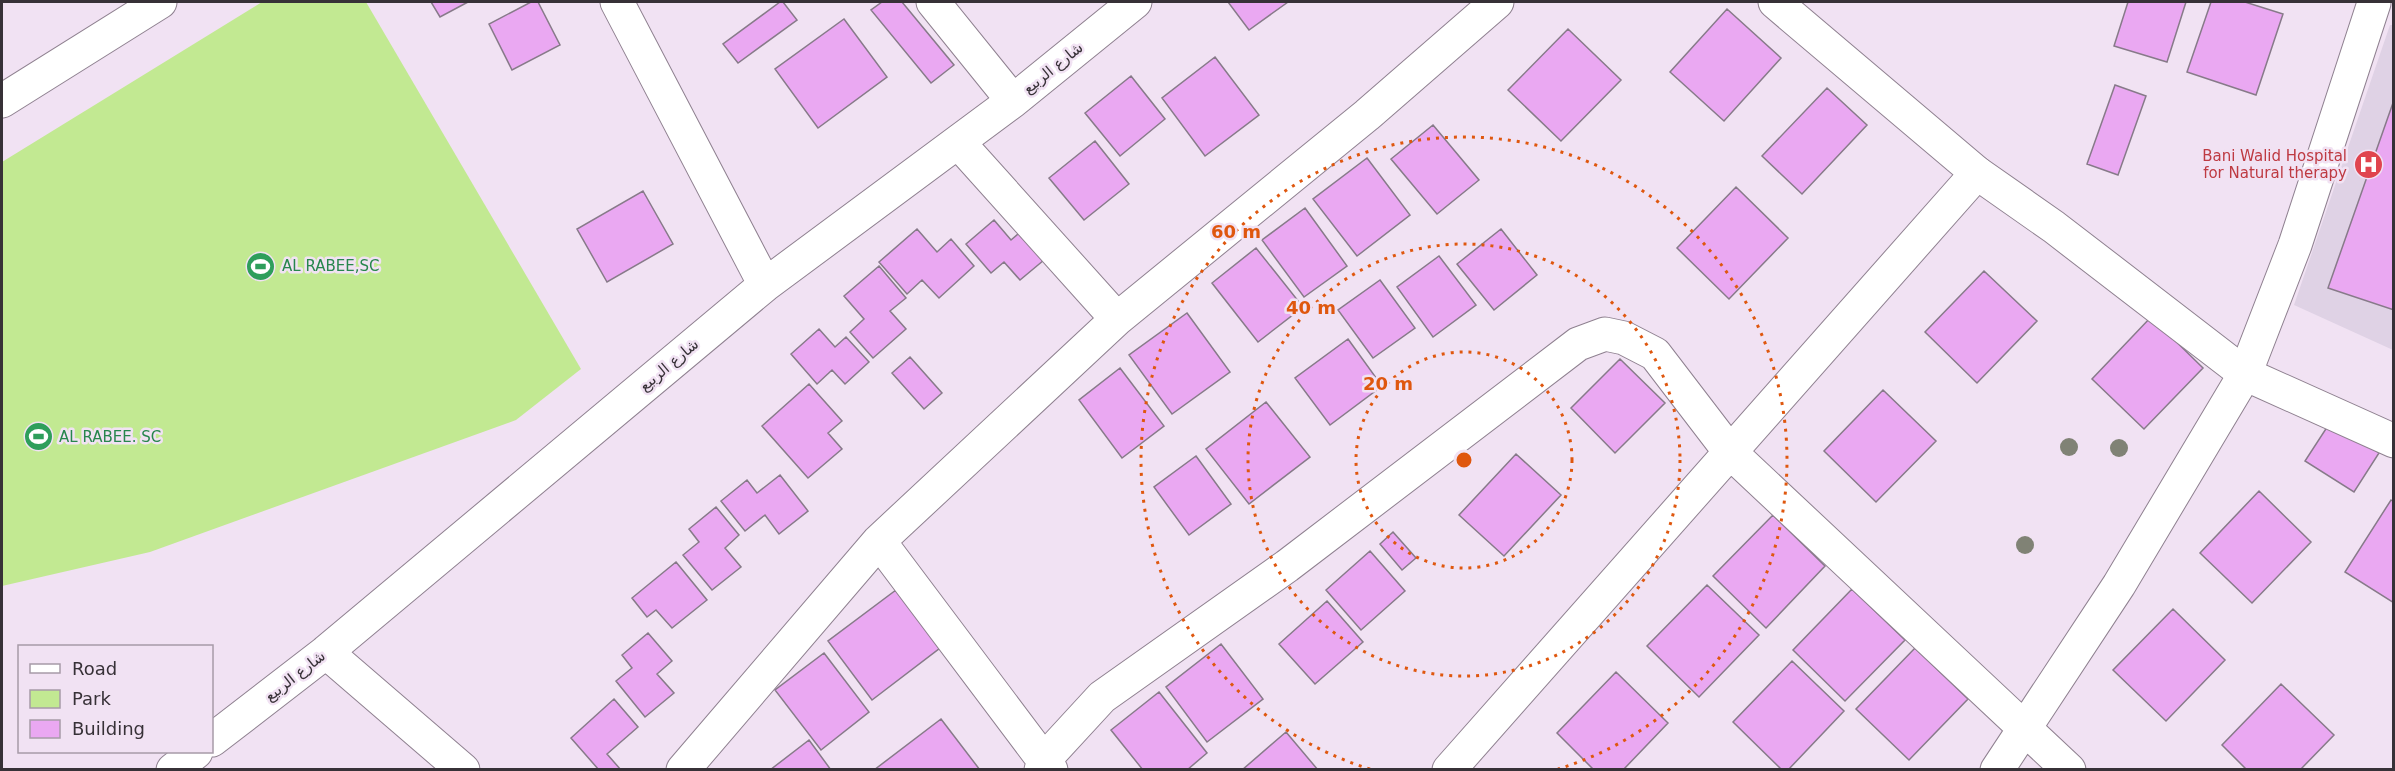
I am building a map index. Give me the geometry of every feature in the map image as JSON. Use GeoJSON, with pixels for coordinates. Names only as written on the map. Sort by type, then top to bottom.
{"type":"FeatureCollection","features":[{"type":"Feature","properties":{"kind":"street"},"geometry":{"type":"LineString","coordinates":[[2,101],[160,2]]}},
{"type":"Feature","properties":{"kind":"street"},"geometry":{"type":"LineString","coordinates":[[617,2],[765,285]]}},
{"type":"Feature","properties":{"kind":"street"},"geometry":{"type":"LineString","coordinates":[[933,2],[1013,101]]}},
{"type":"Feature","properties":{"kind":"street","name":"شارع الربيع"},"geometry":{"type":"LineString","coordinates":[[213,739],[326,652],[765,285],[1013,101],[1135,2]]}},
{"type":"Feature","properties":{"kind":"street"},"geometry":{"type":"LineString","coordinates":[[683,770],[879,542],[1117,319],[1366,115],[1497,2]]}},
{"type":"Feature","properties":{"kind":"street"},"geometry":{"type":"LineString","coordinates":[[1775,2],[1977,173],[2054,227],[2245,374],[2394,441]]}},
{"type":"Feature","properties":{"kind":"street"},"geometry":{"type":"LineString","coordinates":[[1997,770],[2119,585],[2245,374],[2295,245],[2379,3]]}},
{"type":"Feature","properties":{"kind":"street"},"geometry":{"type":"LineString","coordinates":[[958,142],[1117,319]]}},
{"type":"Feature","properties":{"kind":"street"},"geometry":{"type":"LineString","coordinates":[[1449,770],[1977,173]]}},
{"type":"Feature","properties":{"kind":"street"},"geometry":{"type":"LineString","coordinates":[[879,542],[1045,766],[1102,697],[1287,566],[1578,344],[1605,334],[1624,338],[1655,354],[1730,452],[2069,770]]}},
{"type":"Feature","properties":{"kind":"street"},"geometry":{"type":"LineString","coordinates":[[326,652],[463,770]]}},
{"type":"Feature","properties":{"kind":"street"},"geometry":{"type":"LineString","coordinates":[[173,770],[195,753]]}},
{"type":"Feature","properties":{"kind":"shaded area","name":"Bani Walid Hospital for Natural therapy"},"geometry":{"type":"Polygon","coordinates":[[[2390,25],[2393,25],[2393,350],[2294,305],[2390,25]]]}},
{"type":"Feature","properties":{"kind":"green space","name":"AL RABEE,SC"},"geometry":{"type":"Polygon","coordinates":[[[262,2],[366,2],[581,369],[516,420],[150,552],[2,586],[2,162],[262,2]]]}},
{"type":"Feature","properties":{"kind":"building"},"geometry":{"type":"Polygon","coordinates":[[[431,2],[468,2],[440,17],[431,2]]]}},
{"type":"Feature","properties":{"kind":"building"},"geometry":{"type":"Polygon","coordinates":[[[531,2],[538,2],[560,45],[512,70],[489,24],[531,2]]]}},
{"type":"Feature","properties":{"kind":"building"},"geometry":{"type":"Polygon","coordinates":[[[783,2],[797,20],[738,63],[723,44],[783,2]]]}},
{"type":"Feature","properties":{"kind":"building"},"geometry":{"type":"Polygon","coordinates":[[[882,2],[902,2],[954,65],[931,83],[871,10],[882,2]]]}},
{"type":"Feature","properties":{"kind":"building"},"geometry":{"type":"Polygon","coordinates":[[[1228,2],[1288,2],[1249,30],[1228,2]]]}},
{"type":"Feature","properties":{"kind":"building"},"geometry":{"type":"Polygon","coordinates":[[[2128,2],[2186,2],[2167,62],[2114,46],[2128,2]]]}},
{"type":"Feature","properties":{"kind":"building"},"geometry":{"type":"Polygon","coordinates":[[[2211,2],[2245,2],[2283,14],[2256,95],[2187,72],[2211,2]]]}},
{"type":"Feature","properties":{"kind":"building"},"geometry":{"type":"Polygon","coordinates":[[[1727,9],[1781,58],[1724,121],[1670,72],[1727,9]]]}},
{"type":"Feature","properties":{"kind":"building"},"geometry":{"type":"Polygon","coordinates":[[[844,19],[887,77],[818,128],[775,69],[844,19]]]}},
{"type":"Feature","properties":{"kind":"building"},"geometry":{"type":"Polygon","coordinates":[[[1568,29],[1621,80],[1561,141],[1508,90],[1568,29]]]}},
{"type":"Feature","properties":{"kind":"building"},"geometry":{"type":"Polygon","coordinates":[[[1215,57],[1259,115],[1205,156],[1162,98],[1215,57]]]}},
{"type":"Feature","properties":{"kind":"building"},"geometry":{"type":"Polygon","coordinates":[[[1131,76],[1165,119],[1120,156],[1085,113],[1131,76]]]}},
{"type":"Feature","properties":{"kind":"building"},"geometry":{"type":"Polygon","coordinates":[[[2115,85],[2146,96],[2118,175],[2087,164],[2115,85]]]}},
{"type":"Feature","properties":{"kind":"building"},"geometry":{"type":"Polygon","coordinates":[[[1827,88],[1867,125],[1802,194],[1762,156],[1827,88]]]}},
{"type":"Feature","properties":{"kind":"building"},"geometry":{"type":"Polygon","coordinates":[[[2394,100],[2394,310],[2328,288],[2394,100]]]}},
{"type":"Feature","properties":{"kind":"building"},"geometry":{"type":"Polygon","coordinates":[[[1433,125],[1479,180],[1437,214],[1391,159],[1433,125]]]}},
{"type":"Feature","properties":{"kind":"building"},"geometry":{"type":"Polygon","coordinates":[[[1095,141],[1129,184],[1084,220],[1049,178],[1095,141]]]}},
{"type":"Feature","properties":{"kind":"building"},"geometry":{"type":"Polygon","coordinates":[[[1367,158],[1410,215],[1357,256],[1313,199],[1367,158]]]}},
{"type":"Feature","properties":{"kind":"building"},"geometry":{"type":"Polygon","coordinates":[[[1736,187],[1788,238],[1729,299],[1677,248],[1736,187]]]}},
{"type":"Feature","properties":{"kind":"building"},"geometry":{"type":"Polygon","coordinates":[[[643,191],[673,244],[607,282],[577,229],[643,191]]]}},
{"type":"Feature","properties":{"kind":"building"},"geometry":{"type":"Polygon","coordinates":[[[1305,208],[1347,266],[1304,297],[1262,240],[1305,208]]]}},
{"type":"Feature","properties":{"kind":"building"},"geometry":{"type":"Polygon","coordinates":[[[994,220],[1011,240],[1026,227],[1050,255],[1020,280],[1004,262],[991,273],[966,244],[994,220]]]}},
{"type":"Feature","properties":{"kind":"building"},"geometry":{"type":"Polygon","coordinates":[[[917,229],[937,252],[951,239],[974,266],[939,298],[922,280],[907,294],[879,262],[917,229]]]}},
{"type":"Feature","properties":{"kind":"building"},"geometry":{"type":"Polygon","coordinates":[[[1501,229],[1537,275],[1494,310],[1457,264],[1501,229]]]}},
{"type":"Feature","properties":{"kind":"building"},"geometry":{"type":"Polygon","coordinates":[[[1256,248],[1303,307],[1258,342],[1212,283],[1256,248]]]}},
{"type":"Feature","properties":{"kind":"building"},"geometry":{"type":"Polygon","coordinates":[[[1439,256],[1476,305],[1433,337],[1397,287],[1439,256]]]}},
{"type":"Feature","properties":{"kind":"building"},"geometry":{"type":"Polygon","coordinates":[[[879,266],[906,298],[890,311],[906,329],[873,358],[850,332],[864,319],[844,296],[879,266]]]}},
{"type":"Feature","properties":{"kind":"building"},"geometry":{"type":"Polygon","coordinates":[[[1984,271],[2037,321],[1977,383],[1925,332],[1984,271]]]}},
{"type":"Feature","properties":{"kind":"building"},"geometry":{"type":"Polygon","coordinates":[[[1380,280],[1415,328],[1373,358],[1338,310],[1380,280]]]}},
{"type":"Feature","properties":{"kind":"building"},"geometry":{"type":"Polygon","coordinates":[[[1187,313],[1230,372],[1172,414],[1129,355],[1187,313]]]}},
{"type":"Feature","properties":{"kind":"building"},"geometry":{"type":"Polygon","coordinates":[[[2151,317],[2203,368],[2144,429],[2092,379],[2151,317]]]}},
{"type":"Feature","properties":{"kind":"building"},"geometry":{"type":"Polygon","coordinates":[[[819,329],[835,347],[846,337],[869,362],[845,384],[832,370],[817,384],[791,354],[819,329]]]}},
{"type":"Feature","properties":{"kind":"building"},"geometry":{"type":"Polygon","coordinates":[[[1348,339],[1382,386],[1330,425],[1295,378],[1348,339]]]}},
{"type":"Feature","properties":{"kind":"building"},"geometry":{"type":"Polygon","coordinates":[[[910,357],[942,393],[924,409],[892,373],[910,357]]]}},
{"type":"Feature","properties":{"kind":"building"},"geometry":{"type":"Polygon","coordinates":[[[1620,359],[1665,403],[1615,453],[1571,408],[1620,359]]]}},
{"type":"Feature","properties":{"kind":"building"},"geometry":{"type":"Polygon","coordinates":[[[1120,368],[1164,426],[1122,458],[1079,400],[1120,368]]]}},
{"type":"Feature","properties":{"kind":"building"},"geometry":{"type":"Polygon","coordinates":[[[809,384],[842,421],[828,433],[842,449],[808,478],[762,426],[809,384]]]}},
{"type":"Feature","properties":{"kind":"building"},"geometry":{"type":"Polygon","coordinates":[[[1883,390],[1936,441],[1876,502],[1824,451],[1883,390]]]}},
{"type":"Feature","properties":{"kind":"building"},"geometry":{"type":"Polygon","coordinates":[[[1266,402],[1310,457],[1249,504],[1206,449],[1266,402]]]}},
{"type":"Feature","properties":{"kind":"building"},"geometry":{"type":"Polygon","coordinates":[[[2331,421],[2379,453],[2354,492],[2305,461],[2331,421]]]}},
{"type":"Feature","properties":{"kind":"building"},"geometry":{"type":"Polygon","coordinates":[[[1516,454],[1561,495],[1504,556],[1459,515],[1516,454]]]}},
{"type":"Feature","properties":{"kind":"building"},"geometry":{"type":"Polygon","coordinates":[[[1196,456],[1231,504],[1189,535],[1154,487],[1196,456]]]}},
{"type":"Feature","properties":{"kind":"building"},"geometry":{"type":"Polygon","coordinates":[[[780,475],[808,511],[779,534],[765,515],[745,531],[721,501],[747,480],[757,493],[780,475]]]}},
{"type":"Feature","properties":{"kind":"building"},"geometry":{"type":"Polygon","coordinates":[[[2259,491],[2311,542],[2252,603],[2200,553],[2259,491]]]}},
{"type":"Feature","properties":{"kind":"building"},"geometry":{"type":"Polygon","coordinates":[[[2391,500],[2394,502],[2394,603],[2345,572],[2391,500]]]}},
{"type":"Feature","properties":{"kind":"building"},"geometry":{"type":"Polygon","coordinates":[[[716,507],[739,535],[725,548],[741,567],[712,590],[683,555],[699,542],[689,529],[716,507]]]}},
{"type":"Feature","properties":{"kind":"building"},"geometry":{"type":"Polygon","coordinates":[[[1773,515],[1825,566],[1766,628],[1713,576],[1773,515]]]}},
{"type":"Feature","properties":{"kind":"building"},"geometry":{"type":"Polygon","coordinates":[[[1393,532],[1416,558],[1402,570],[1380,544],[1393,532]]]}},
{"type":"Feature","properties":{"kind":"building"},"geometry":{"type":"Polygon","coordinates":[[[1370,551],[1405,591],[1361,630],[1326,590],[1370,551]]]}},
{"type":"Feature","properties":{"kind":"building"},"geometry":{"type":"Polygon","coordinates":[[[676,562],[707,600],[672,628],[656,610],[647,617],[632,598],[676,562]]]}},
{"type":"Feature","properties":{"kind":"building"},"geometry":{"type":"Polygon","coordinates":[[[1707,585],[1759,635],[1699,697],[1647,646],[1707,585]]]}},
{"type":"Feature","properties":{"kind":"building"},"geometry":{"type":"Polygon","coordinates":[[[1852,589],[1905,640],[1845,701],[1793,650],[1852,589]]]}},
{"type":"Feature","properties":{"kind":"building"},"geometry":{"type":"Polygon","coordinates":[[[896,590],[940,648],[872,700],[828,641],[896,590]]]}},
{"type":"Feature","properties":{"kind":"building"},"geometry":{"type":"Polygon","coordinates":[[[1327,601],[1363,642],[1315,684],[1279,644],[1327,601]]]}},
{"type":"Feature","properties":{"kind":"building"},"geometry":{"type":"Polygon","coordinates":[[[2173,609],[2225,660],[2166,721],[2113,670],[2173,609]]]}},
{"type":"Feature","properties":{"kind":"building"},"geometry":{"type":"Polygon","coordinates":[[[648,633],[672,661],[657,674],[674,693],[645,717],[616,681],[632,668],[622,655],[648,633]]]}},
{"type":"Feature","properties":{"kind":"building"},"geometry":{"type":"Polygon","coordinates":[[[1221,644],[1263,699],[1207,742],[1166,687],[1221,644]]]}},
{"type":"Feature","properties":{"kind":"building"},"geometry":{"type":"Polygon","coordinates":[[[1915,648],[1968,699],[1909,760],[1856,709],[1915,648]]]}},
{"type":"Feature","properties":{"kind":"building"},"geometry":{"type":"Polygon","coordinates":[[[824,653],[869,712],[821,750],[775,690],[824,653]]]}},
{"type":"Feature","properties":{"kind":"building"},"geometry":{"type":"Polygon","coordinates":[[[1792,661],[1844,711],[1788,770],[1782,770],[1733,722],[1792,661]]]}},
{"type":"Feature","properties":{"kind":"building"},"geometry":{"type":"Polygon","coordinates":[[[1616,672],[1668,723],[1623,770],[1594,770],[1557,733],[1616,672]]]}},
{"type":"Feature","properties":{"kind":"building"},"geometry":{"type":"Polygon","coordinates":[[[2281,684],[2334,735],[2300,770],[2247,770],[2222,745],[2281,684]]]}},
{"type":"Feature","properties":{"kind":"building"},"geometry":{"type":"Polygon","coordinates":[[[1159,692],[1207,753],[1187,770],[1143,770],[1111,730],[1159,692]]]}},
{"type":"Feature","properties":{"kind":"building"},"geometry":{"type":"Polygon","coordinates":[[[614,699],[638,727],[607,754],[621,770],[599,770],[571,738],[614,699]]]}},
{"type":"Feature","properties":{"kind":"building"},"geometry":{"type":"Polygon","coordinates":[[[941,719],[980,770],[874,770],[941,719]]]}},
{"type":"Feature","properties":{"kind":"building"},"geometry":{"type":"Polygon","coordinates":[[[1286,732],[1318,770],[1242,770],[1286,732]]]}},
{"type":"Feature","properties":{"kind":"building"},"geometry":{"type":"Polygon","coordinates":[[[809,740],[831,770],[770,770],[809,740]]]}},
{"type":"Feature","properties":{"kind":"place","name":"Bani Walid Hospital for Natural therapy"},"geometry":{"type":"Point","coordinates":[2368,165]}},
{"type":"Feature","properties":{"kind":"place","name":"AL RABEE,SC"},"geometry":{"type":"Point","coordinates":[261,266]}},
{"type":"Feature","properties":{"kind":"place","name":"AL RABEE. SC"},"geometry":{"type":"Point","coordinates":[38,437]}}]}
